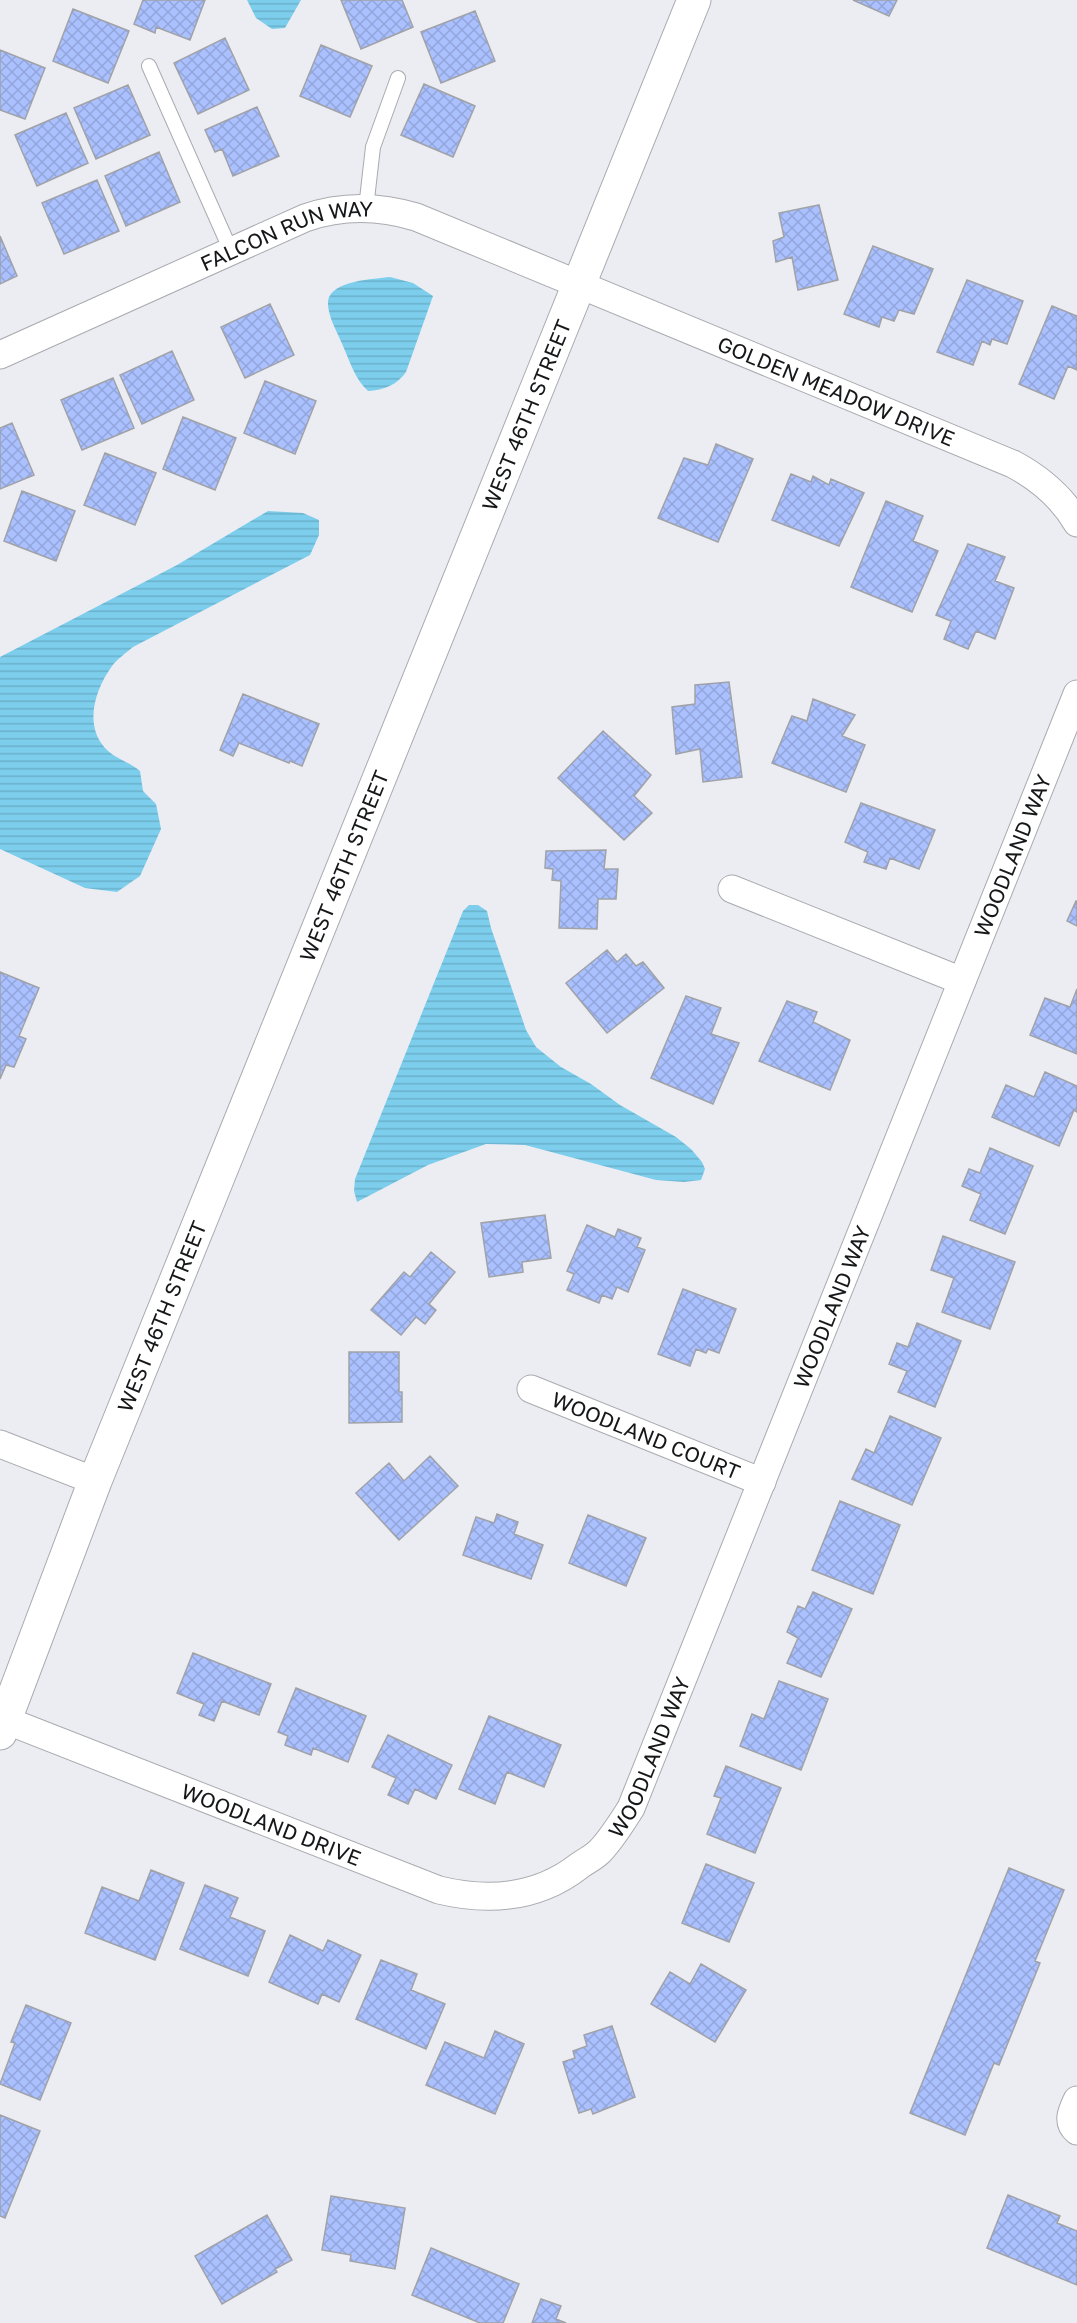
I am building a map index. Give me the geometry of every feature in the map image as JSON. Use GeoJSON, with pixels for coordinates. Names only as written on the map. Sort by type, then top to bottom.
{"type":"FeatureCollection","features":[{"type":"Feature","properties":{"kind":"street","name":"WEST 46TH STREET"},"geometry":{"type":"LineString","coordinates":[[2,1726],[95,1481],[694,0]]}},
{"type":"Feature","properties":{"kind":"street","name":"FALCON RUN WAY"},"geometry":{"type":"LineString","coordinates":[[0,355],[318,213],[366,208],[385,209],[416,217],[578,285]]}},
{"type":"Feature","properties":{"kind":"street","name":"GOLDEN MEADOW DRIVE"},"geometry":{"type":"LineString","coordinates":[[578,285],[1013,464],[1044,484],[1067,507],[1077,523]]}},
{"type":"Feature","properties":{"kind":"street","name":"WOODLAND WAY"},"geometry":{"type":"LineString","coordinates":[[543,1887],[561,1880],[592,1858],[602,1849],[631,1808],[1077,694]]}},
{"type":"Feature","properties":{"kind":"street"},"geometry":{"type":"LineString","coordinates":[[732,889],[962,981]]}},
{"type":"Feature","properties":{"kind":"street","name":"WOODLAND COURT"},"geometry":{"type":"LineString","coordinates":[[531,1389],[762,1482]]}},
{"type":"Feature","properties":{"kind":"street"},"geometry":{"type":"LineString","coordinates":[[0,1444],[95,1481]]}},
{"type":"Feature","properties":{"kind":"street","name":"WOODLAND DRIVE"},"geometry":{"type":"LineString","coordinates":[[2,1726],[439,1890],[463,1896],[502,1897],[526,1893],[543,1887]]}},
{"type":"Feature","properties":{"kind":"street"},"geometry":{"type":"LineString","coordinates":[[1077,2100],[1070,2122],[1077,2131]]}},
{"type":"Feature","properties":{"kind":"lane"},"geometry":{"type":"LineString","coordinates":[[149,66],[231,251]]}},
{"type":"Feature","properties":{"kind":"lane"},"geometry":{"type":"LineString","coordinates":[[366,208],[374,147],[398,78]]}},
{"type":"Feature","properties":{"kind":"water"},"geometry":{"type":"Polygon","coordinates":[[[247,0],[301,0],[285,28],[272,29],[256,18],[247,0]]]}},
{"type":"Feature","properties":{"kind":"water"},"geometry":{"type":"Polygon","coordinates":[[[390,277],[413,283],[433,296],[406,372],[390,386],[368,391],[351,364],[331,318],[328,301],[331,294],[345,285],[390,277]]]}},
{"type":"Feature","properties":{"kind":"water"},"geometry":{"type":"Polygon","coordinates":[[[268,511],[303,513],[319,520],[319,535],[310,555],[133,647],[112,666],[96,698],[94,721],[100,742],[112,754],[140,771],[143,791],[156,804],[161,829],[140,876],[117,892],[85,888],[0,849],[0,657],[177,565],[268,511]]]}},
{"type":"Feature","properties":{"kind":"water"},"geometry":{"type":"Polygon","coordinates":[[[469,905],[478,905],[487,911],[526,1030],[536,1047],[561,1067],[676,1137],[691,1149],[705,1169],[701,1180],[684,1182],[656,1180],[525,1145],[486,1144],[428,1165],[357,1202],[354,1191],[355,1179],[463,911],[469,905]]]}},
{"type":"Feature","properties":{"kind":"building"},"geometry":{"type":"Polygon","coordinates":[[[143,0],[205,0],[190,40],[156,27],[155,33],[134,24],[143,0]]]}},
{"type":"Feature","properties":{"kind":"building"},"geometry":{"type":"Polygon","coordinates":[[[341,0],[402,0],[413,27],[361,49],[341,0]]]}},
{"type":"Feature","properties":{"kind":"building"},"geometry":{"type":"Polygon","coordinates":[[[853,0],[897,0],[889,16],[853,0]]]}},
{"type":"Feature","properties":{"kind":"building"},"geometry":{"type":"Polygon","coordinates":[[[73,9],[129,31],[108,83],[53,61],[73,9]]]}},
{"type":"Feature","properties":{"kind":"building"},"geometry":{"type":"Polygon","coordinates":[[[475,11],[495,61],[441,83],[421,32],[475,11]]]}},
{"type":"Feature","properties":{"kind":"building"},"geometry":{"type":"Polygon","coordinates":[[[225,38],[249,90],[198,114],[174,63],[225,38]]]}},
{"type":"Feature","properties":{"kind":"building"},"geometry":{"type":"Polygon","coordinates":[[[321,45],[372,66],[350,117],[300,96],[321,45]]]}},
{"type":"Feature","properties":{"kind":"building"},"geometry":{"type":"Polygon","coordinates":[[[0,50],[45,68],[25,119],[0,110],[0,50]]]}},
{"type":"Feature","properties":{"kind":"building"},"geometry":{"type":"Polygon","coordinates":[[[424,84],[475,106],[453,157],[401,135],[424,84]]]}},
{"type":"Feature","properties":{"kind":"building"},"geometry":{"type":"Polygon","coordinates":[[[128,85],[150,135],[96,159],[74,108],[128,85]]]}},
{"type":"Feature","properties":{"kind":"building"},"geometry":{"type":"Polygon","coordinates":[[[257,107],[279,156],[233,176],[222,149],[215,152],[205,130],[257,107]]]}},
{"type":"Feature","properties":{"kind":"building"},"geometry":{"type":"Polygon","coordinates":[[[66,113],[88,163],[37,186],[15,135],[66,113]]]}},
{"type":"Feature","properties":{"kind":"building"},"geometry":{"type":"Polygon","coordinates":[[[159,152],[180,202],[126,226],[105,176],[159,152]]]}},
{"type":"Feature","properties":{"kind":"building"},"geometry":{"type":"Polygon","coordinates":[[[97,180],[119,231],[64,254],[42,203],[97,180]]]}},
{"type":"Feature","properties":{"kind":"building"},"geometry":{"type":"Polygon","coordinates":[[[819,205],[838,280],[798,290],[792,257],[776,262],[773,241],[784,237],[779,213],[819,205]]]}},
{"type":"Feature","properties":{"kind":"building"},"geometry":{"type":"Polygon","coordinates":[[[0,236],[17,276],[0,284],[0,236]]]}},
{"type":"Feature","properties":{"kind":"building"},"geometry":{"type":"Polygon","coordinates":[[[873,246],[933,269],[914,314],[899,310],[894,321],[882,317],[879,327],[844,314],[873,246]]]}},
{"type":"Feature","properties":{"kind":"building"},"geometry":{"type":"Polygon","coordinates":[[[967,280],[1023,301],[1007,344],[992,339],[990,345],[982,341],[973,365],[937,352],[967,280]]]}},
{"type":"Feature","properties":{"kind":"building"},"geometry":{"type":"Polygon","coordinates":[[[270,304],[294,355],[245,378],[221,327],[270,304]]]}},
{"type":"Feature","properties":{"kind":"building"},"geometry":{"type":"Polygon","coordinates":[[[1052,306],[1077,316],[1077,370],[1068,366],[1054,399],[1019,384],[1052,306]]]}},
{"type":"Feature","properties":{"kind":"building"},"geometry":{"type":"Polygon","coordinates":[[[172,351],[194,400],[142,424],[120,375],[172,351]]]}},
{"type":"Feature","properties":{"kind":"building"},"geometry":{"type":"Polygon","coordinates":[[[113,378],[134,428],[82,450],[61,400],[113,378]]]}},
{"type":"Feature","properties":{"kind":"building"},"geometry":{"type":"Polygon","coordinates":[[[265,381],[316,401],[295,454],[244,433],[265,381]]]}},
{"type":"Feature","properties":{"kind":"building"},"geometry":{"type":"Polygon","coordinates":[[[183,417],[236,438],[215,490],[163,469],[183,417]]]}},
{"type":"Feature","properties":{"kind":"building"},"geometry":{"type":"Polygon","coordinates":[[[12,423],[34,475],[0,489],[0,428],[12,423]]]}},
{"type":"Feature","properties":{"kind":"building"},"geometry":{"type":"Polygon","coordinates":[[[716,444],[753,459],[718,542],[658,518],[684,458],[708,465],[716,444]]]}},
{"type":"Feature","properties":{"kind":"building"},"geometry":{"type":"Polygon","coordinates":[[[105,453],[156,473],[135,525],[84,505],[105,453]]]}},
{"type":"Feature","properties":{"kind":"building"},"geometry":{"type":"Polygon","coordinates":[[[791,474],[811,482],[813,476],[829,485],[831,479],[864,493],[839,546],[772,520],[791,474]]]}},
{"type":"Feature","properties":{"kind":"building"},"geometry":{"type":"Polygon","coordinates":[[[22,491],[75,511],[56,561],[4,541],[22,491]]]}},
{"type":"Feature","properties":{"kind":"building"},"geometry":{"type":"Polygon","coordinates":[[[886,501],[923,516],[913,541],[938,551],[912,612],[851,587],[886,501]]]}},
{"type":"Feature","properties":{"kind":"building"},"geometry":{"type":"Polygon","coordinates":[[[968,544],[1005,557],[995,581],[1014,588],[995,639],[976,631],[968,649],[944,639],[951,621],[936,615],[968,544]]]}},
{"type":"Feature","properties":{"kind":"building"},"geometry":{"type":"Polygon","coordinates":[[[729,682],[742,777],[703,782],[700,749],[676,754],[672,707],[695,704],[695,685],[729,682]]]}},
{"type":"Feature","properties":{"kind":"building"},"geometry":{"type":"Polygon","coordinates":[[[243,694],[319,724],[302,766],[239,743],[233,756],[220,750],[243,694]]]}},
{"type":"Feature","properties":{"kind":"building"},"geometry":{"type":"Polygon","coordinates":[[[813,699],[855,715],[842,736],[865,745],[846,792],[772,763],[792,716],[807,721],[813,699]]]}},
{"type":"Feature","properties":{"kind":"building"},"geometry":{"type":"Polygon","coordinates":[[[603,731],[651,775],[634,796],[652,813],[624,840],[558,778],[603,731]]]}},
{"type":"Feature","properties":{"kind":"building"},"geometry":{"type":"Polygon","coordinates":[[[861,803],[935,830],[919,869],[890,858],[886,869],[864,862],[868,852],[845,842],[861,803]]]}},
{"type":"Feature","properties":{"kind":"building"},"geometry":{"type":"Polygon","coordinates":[[[606,850],[604,869],[618,869],[616,899],[598,899],[597,929],[559,928],[561,881],[552,880],[553,869],[545,868],[546,851],[606,850]]]}},
{"type":"Feature","properties":{"kind":"building"},"geometry":{"type":"Polygon","coordinates":[[[1077,901],[1077,926],[1067,921],[1077,901]]]}},
{"type":"Feature","properties":{"kind":"building"},"geometry":{"type":"Polygon","coordinates":[[[607,950],[617,962],[626,954],[636,966],[643,962],[664,988],[607,1033],[566,983],[607,950]]]}},
{"type":"Feature","properties":{"kind":"building"},"geometry":{"type":"Polygon","coordinates":[[[0,972],[39,988],[19,1036],[26,1039],[14,1067],[6,1065],[0,1079],[0,972]]]}},
{"type":"Feature","properties":{"kind":"building"},"geometry":{"type":"Polygon","coordinates":[[[1077,989],[1077,1054],[1030,1035],[1045,998],[1070,1007],[1077,989]]]}},
{"type":"Feature","properties":{"kind":"building"},"geometry":{"type":"Polygon","coordinates":[[[686,996],[721,1008],[711,1034],[739,1043],[713,1104],[651,1078],[686,996]]]}},
{"type":"Feature","properties":{"kind":"building"},"geometry":{"type":"Polygon","coordinates":[[[787,1001],[817,1012],[813,1022],[850,1040],[830,1090],[759,1061],[787,1001]]]}},
{"type":"Feature","properties":{"kind":"building"},"geometry":{"type":"Polygon","coordinates":[[[1045,1072],[1077,1086],[1077,1112],[1074,1110],[1059,1146],[992,1117],[1006,1085],[1034,1097],[1045,1072]]]}},
{"type":"Feature","properties":{"kind":"building"},"geometry":{"type":"Polygon","coordinates":[[[990,1148],[1033,1166],[1005,1234],[970,1220],[981,1194],[962,1186],[969,1169],[980,1173],[990,1148]]]}},
{"type":"Feature","properties":{"kind":"building"},"geometry":{"type":"Polygon","coordinates":[[[545,1215],[551,1258],[522,1262],[523,1272],[489,1277],[481,1223],[545,1215]]]}},
{"type":"Feature","properties":{"kind":"building"},"geometry":{"type":"Polygon","coordinates":[[[587,1225],[615,1237],[618,1229],[641,1238],[637,1247],[645,1250],[628,1292],[617,1287],[612,1299],[602,1295],[599,1303],[567,1290],[574,1274],[567,1271],[587,1225]]]}},
{"type":"Feature","properties":{"kind":"building"},"geometry":{"type":"Polygon","coordinates":[[[943,1236],[1015,1262],[990,1329],[942,1312],[954,1278],[931,1270],[943,1236]]]}},
{"type":"Feature","properties":{"kind":"building"},"geometry":{"type":"Polygon","coordinates":[[[431,1252],[455,1272],[429,1304],[436,1310],[425,1324],[416,1317],[401,1335],[371,1310],[404,1272],[410,1277],[431,1252]]]}},
{"type":"Feature","properties":{"kind":"building"},"geometry":{"type":"Polygon","coordinates":[[[683,1289],[736,1309],[719,1353],[708,1349],[706,1353],[696,1349],[690,1366],[658,1354],[683,1289]]]}},
{"type":"Feature","properties":{"kind":"building"},"geometry":{"type":"Polygon","coordinates":[[[917,1323],[961,1341],[935,1407],[898,1392],[907,1371],[889,1364],[897,1343],[908,1347],[917,1323]]]}},
{"type":"Feature","properties":{"kind":"building"},"geometry":{"type":"Polygon","coordinates":[[[349,1352],[399,1352],[402,1422],[349,1423],[349,1352]]]}},
{"type":"Feature","properties":{"kind":"building"},"geometry":{"type":"Polygon","coordinates":[[[890,1416],[941,1438],[912,1505],[852,1479],[866,1449],[874,1453],[890,1416]]]}},
{"type":"Feature","properties":{"kind":"building"},"geometry":{"type":"Polygon","coordinates":[[[430,1456],[458,1486],[399,1540],[356,1493],[389,1463],[404,1481],[430,1456]]]}},
{"type":"Feature","properties":{"kind":"building"},"geometry":{"type":"Polygon","coordinates":[[[840,1501],[900,1525],[873,1594],[812,1570],[840,1501]]]}},
{"type":"Feature","properties":{"kind":"building"},"geometry":{"type":"Polygon","coordinates":[[[497,1514],[518,1522],[514,1534],[543,1545],[531,1579],[463,1555],[476,1517],[494,1523],[497,1514]]]}},
{"type":"Feature","properties":{"kind":"building"},"geometry":{"type":"Polygon","coordinates":[[[588,1515],[646,1538],[626,1586],[569,1563],[588,1515]]]}},
{"type":"Feature","properties":{"kind":"building"},"geometry":{"type":"Polygon","coordinates":[[[813,1592],[852,1609],[821,1677],[787,1663],[798,1638],[787,1632],[798,1606],[805,1609],[813,1592]]]}},
{"type":"Feature","properties":{"kind":"building"},"geometry":{"type":"Polygon","coordinates":[[[193,1653],[271,1684],[259,1715],[222,1701],[214,1721],[199,1715],[204,1704],[177,1693],[193,1653]]]}},
{"type":"Feature","properties":{"kind":"building"},"geometry":{"type":"Polygon","coordinates":[[[779,1681],[828,1699],[801,1770],[740,1746],[752,1714],[764,1719],[779,1681]]]}},
{"type":"Feature","properties":{"kind":"building"},"geometry":{"type":"Polygon","coordinates":[[[296,1688],[366,1716],[348,1762],[313,1748],[311,1755],[285,1745],[288,1736],[278,1732],[296,1688]]]}},
{"type":"Feature","properties":{"kind":"building"},"geometry":{"type":"Polygon","coordinates":[[[489,1716],[561,1745],[544,1787],[507,1772],[495,1804],[459,1789],[489,1716]]]}},
{"type":"Feature","properties":{"kind":"building"},"geometry":{"type":"Polygon","coordinates":[[[388,1735],[452,1765],[436,1799],[415,1789],[408,1804],[388,1795],[396,1778],[372,1767],[388,1735]]]}},
{"type":"Feature","properties":{"kind":"building"},"geometry":{"type":"Polygon","coordinates":[[[726,1766],[781,1788],[755,1853],[707,1834],[721,1798],[714,1796],[726,1766]]]}},
{"type":"Feature","properties":{"kind":"building"},"geometry":{"type":"Polygon","coordinates":[[[706,1864],[754,1883],[729,1942],[682,1923],[706,1864]]]}},
{"type":"Feature","properties":{"kind":"building"},"geometry":{"type":"Polygon","coordinates":[[[1009,1868],[1064,1890],[1035,1961],[1040,1963],[999,2065],[994,2063],[965,2135],[910,2113],[1009,1868]]]}},
{"type":"Feature","properties":{"kind":"building"},"geometry":{"type":"Polygon","coordinates":[[[151,1870],[184,1883],[155,1960],[85,1933],[102,1887],[139,1901],[151,1870]]]}},
{"type":"Feature","properties":{"kind":"building"},"geometry":{"type":"Polygon","coordinates":[[[205,1885],[238,1898],[230,1917],[265,1931],[248,1976],[180,1949],[205,1885]]]}},
{"type":"Feature","properties":{"kind":"building"},"geometry":{"type":"Polygon","coordinates":[[[290,1935],[323,1951],[328,1940],[361,1955],[339,2002],[322,1994],[318,2004],[269,1982],[290,1935]]]}},
{"type":"Feature","properties":{"kind":"building"},"geometry":{"type":"Polygon","coordinates":[[[381,1960],[417,1974],[411,1990],[445,2004],[426,2049],[356,2019],[381,1960]]]}},
{"type":"Feature","properties":{"kind":"building"},"geometry":{"type":"Polygon","coordinates":[[[701,1964],[746,1990],[715,2042],[651,2004],[670,1972],[690,1984],[701,1964]]]}},
{"type":"Feature","properties":{"kind":"building"},"geometry":{"type":"Polygon","coordinates":[[[26,2005],[71,2023],[40,2100],[0,2084],[15,2043],[11,2042],[26,2005]]]}},
{"type":"Feature","properties":{"kind":"building"},"geometry":{"type":"Polygon","coordinates":[[[612,2026],[635,2097],[593,2114],[591,2109],[579,2113],[563,2062],[575,2058],[573,2051],[587,2046],[584,2035],[612,2026]]]}},
{"type":"Feature","properties":{"kind":"building"},"geometry":{"type":"Polygon","coordinates":[[[495,2031],[524,2044],[495,2114],[426,2085],[445,2042],[484,2058],[495,2031]]]}},
{"type":"Feature","properties":{"kind":"building"},"geometry":{"type":"Polygon","coordinates":[[[0,2115],[40,2131],[5,2218],[0,2216],[0,2115]]]}},
{"type":"Feature","properties":{"kind":"building"},"geometry":{"type":"Polygon","coordinates":[[[1008,2195],[1060,2216],[1057,2223],[1077,2231],[1077,2285],[987,2248],[1008,2195]]]}},
{"type":"Feature","properties":{"kind":"building"},"geometry":{"type":"Polygon","coordinates":[[[331,2196],[405,2208],[395,2269],[350,2261],[351,2255],[322,2250],[331,2196]]]}},
{"type":"Feature","properties":{"kind":"building"},"geometry":{"type":"Polygon","coordinates":[[[267,2215],[292,2260],[275,2269],[277,2272],[222,2304],[195,2256],[267,2215]]]}},
{"type":"Feature","properties":{"kind":"building"},"geometry":{"type":"Polygon","coordinates":[[[431,2248],[519,2284],[503,2323],[480,2323],[412,2295],[431,2248]]]}},
{"type":"Feature","properties":{"kind":"building"},"geometry":{"type":"Polygon","coordinates":[[[541,2299],[561,2306],[556,2319],[566,2323],[532,2323],[541,2299]]]}}]}
